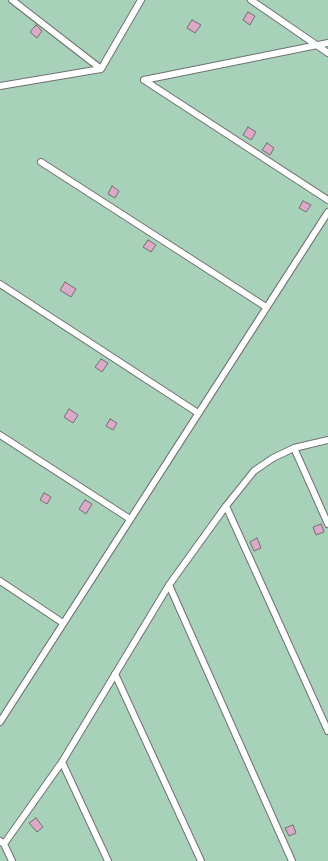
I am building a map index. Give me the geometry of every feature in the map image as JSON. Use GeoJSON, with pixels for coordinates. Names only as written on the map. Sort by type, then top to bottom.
{"type":"FeatureCollection","features":[{"type":"Feature","properties":{"kind":"lane"},"geometry":{"type":"LineString","coordinates":[[12,0],[101,69]]}},
{"type":"Feature","properties":{"kind":"lane"},"geometry":{"type":"LineString","coordinates":[[0,86],[101,69],[142,0]]}},
{"type":"Feature","properties":{"kind":"lane"},"geometry":{"type":"LineString","coordinates":[[251,0],[328,53]]}},
{"type":"Feature","properties":{"kind":"lane"},"geometry":{"type":"LineString","coordinates":[[328,43],[144,80],[328,200]]}},
{"type":"Feature","properties":{"kind":"lane"},"geometry":{"type":"LineString","coordinates":[[41,162],[266,307]]}},
{"type":"Feature","properties":{"kind":"lane"},"geometry":{"type":"LineString","coordinates":[[0,722],[328,212]]}},
{"type":"Feature","properties":{"kind":"lane"},"geometry":{"type":"LineString","coordinates":[[0,284],[198,413]]}},
{"type":"Feature","properties":{"kind":"lane"},"geometry":{"type":"LineString","coordinates":[[0,435],[130,519]]}},
{"type":"Feature","properties":{"kind":"lane"},"geometry":{"type":"LineString","coordinates":[[12,861],[2,842],[62,762],[169,585],[226,506],[254,471],[273,458],[294,448],[328,440]]}},
{"type":"Feature","properties":{"kind":"lane"},"geometry":{"type":"LineString","coordinates":[[294,448],[328,524]]}},
{"type":"Feature","properties":{"kind":"lane"},"geometry":{"type":"LineString","coordinates":[[226,506],[328,731]]}},
{"type":"Feature","properties":{"kind":"lane"},"geometry":{"type":"LineString","coordinates":[[0,581],[63,623]]}},
{"type":"Feature","properties":{"kind":"lane"},"geometry":{"type":"LineString","coordinates":[[169,585],[292,861]]}},
{"type":"Feature","properties":{"kind":"lane"},"geometry":{"type":"LineString","coordinates":[[115,674],[201,861]]}},
{"type":"Feature","properties":{"kind":"lane"},"geometry":{"type":"LineString","coordinates":[[62,762],[108,861]]}},
{"type":"Feature","properties":{"kind":"green space"},"geometry":{"type":"Polygon","coordinates":[[[0,0],[328,0],[328,861],[0,861],[0,0]]]}},
{"type":"Feature","properties":{"kind":"building"},"geometry":{"type":"Polygon","coordinates":[[[248,12],[255,16],[250,25],[243,20],[248,12]]]}},
{"type":"Feature","properties":{"kind":"building"},"geometry":{"type":"Polygon","coordinates":[[[192,20],[201,25],[195,33],[187,28],[192,20]]]}},
{"type":"Feature","properties":{"kind":"building"},"geometry":{"type":"Polygon","coordinates":[[[36,25],[42,31],[37,38],[30,32],[36,25]]]}},
{"type":"Feature","properties":{"kind":"building"},"geometry":{"type":"Polygon","coordinates":[[[248,127],[256,132],[251,140],[243,135],[248,127]]]}},
{"type":"Feature","properties":{"kind":"building"},"geometry":{"type":"Polygon","coordinates":[[[267,143],[274,148],[270,155],[262,150],[267,143]]]}},
{"type":"Feature","properties":{"kind":"building"},"geometry":{"type":"Polygon","coordinates":[[[112,186],[119,191],[115,198],[108,194],[112,186]]]}},
{"type":"Feature","properties":{"kind":"building"},"geometry":{"type":"Polygon","coordinates":[[[303,201],[311,205],[306,212],[299,208],[303,201]]]}},
{"type":"Feature","properties":{"kind":"building"},"geometry":{"type":"Polygon","coordinates":[[[148,240],[156,245],[151,252],[143,247],[148,240]]]}},
{"type":"Feature","properties":{"kind":"building"},"geometry":{"type":"Polygon","coordinates":[[[65,282],[76,289],[71,297],[60,290],[65,282]]]}},
{"type":"Feature","properties":{"kind":"building"},"geometry":{"type":"Polygon","coordinates":[[[101,359],[108,363],[102,372],[95,367],[101,359]]]}},
{"type":"Feature","properties":{"kind":"building"},"geometry":{"type":"Polygon","coordinates":[[[69,409],[78,415],[73,423],[64,417],[69,409]]]}},
{"type":"Feature","properties":{"kind":"building"},"geometry":{"type":"Polygon","coordinates":[[[110,419],[117,423],[113,430],[106,426],[110,419]]]}},
{"type":"Feature","properties":{"kind":"building"},"geometry":{"type":"Polygon","coordinates":[[[44,493],[51,497],[47,504],[40,500],[44,493]]]}},
{"type":"Feature","properties":{"kind":"building"},"geometry":{"type":"Polygon","coordinates":[[[85,500],[92,504],[86,514],[79,509],[85,500]]]}},
{"type":"Feature","properties":{"kind":"building"},"geometry":{"type":"Polygon","coordinates":[[[321,524],[324,532],[316,535],[313,527],[321,524]]]}},
{"type":"Feature","properties":{"kind":"building"},"geometry":{"type":"Polygon","coordinates":[[[257,538],[261,548],[254,551],[250,542],[257,538]]]}},
{"type":"Feature","properties":{"kind":"building"},"geometry":{"type":"Polygon","coordinates":[[[36,818],[43,827],[37,832],[29,823],[36,818]]]}},
{"type":"Feature","properties":{"kind":"building"},"geometry":{"type":"Polygon","coordinates":[[[293,825],[296,833],[289,836],[285,828],[293,825]]]}}]}
